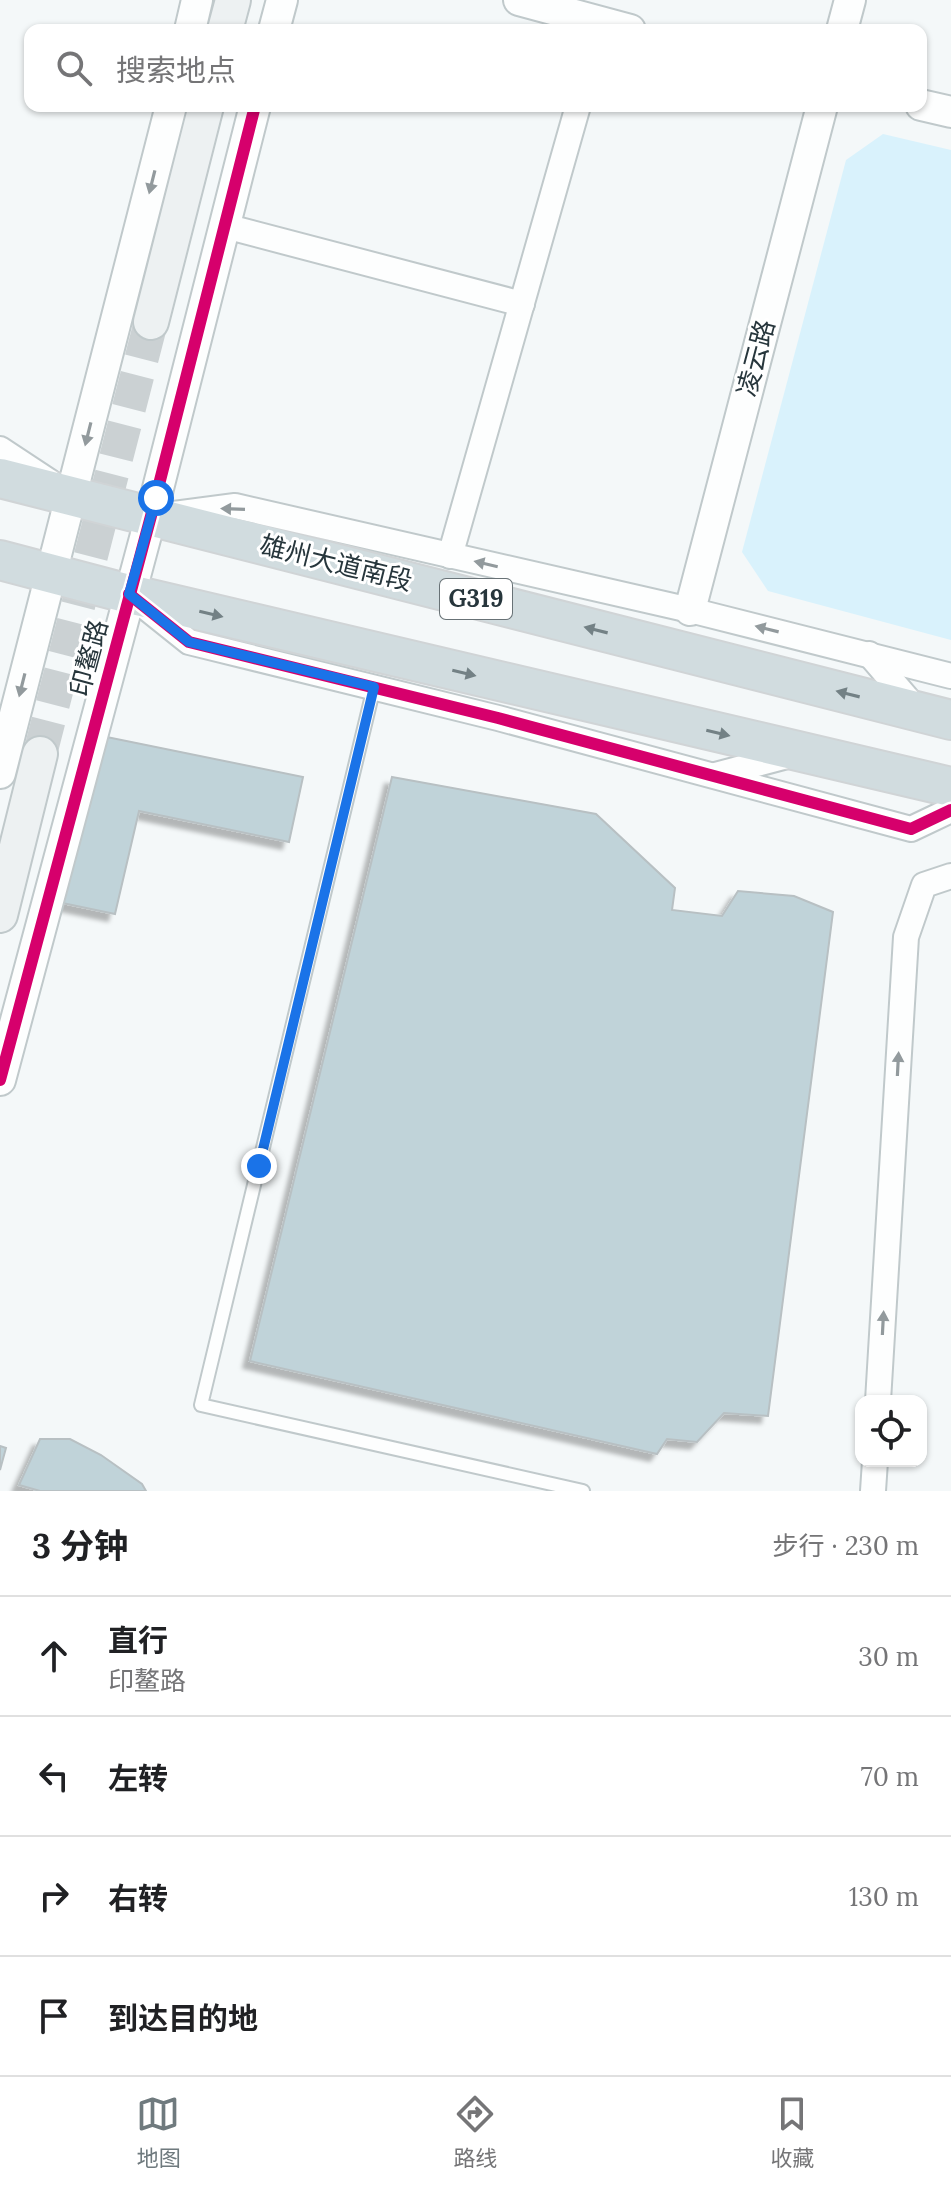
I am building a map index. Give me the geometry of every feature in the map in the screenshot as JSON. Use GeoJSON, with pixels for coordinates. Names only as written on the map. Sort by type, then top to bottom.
{"type":"FeatureCollection","features":[{"type":"Feature","properties":{"kind":"highway","name":"雄州大道南段"},"geometry":{"type":"LineString","coordinates":[[0,478],[935,716]]}},
{"type":"Feature","properties":{"kind":"highway"},"geometry":{"type":"LineString","coordinates":[[0,560],[129,594],[951,787]]}},
{"type":"Feature","properties":{"kind":"main road"},"geometry":{"type":"LineString","coordinates":[[227,24],[233,0]]}},
{"type":"Feature","properties":{"kind":"main road"},"geometry":{"type":"LineString","coordinates":[[151,322],[204,112]]}},
{"type":"Feature","properties":{"kind":"main road"},"geometry":{"type":"LineString","coordinates":[[0,915],[40,754]]}},
{"type":"Feature","properties":{"kind":"street"},"geometry":{"type":"LineString","coordinates":[[191,24],[197,0]]}},
{"type":"Feature","properties":{"kind":"street"},"geometry":{"type":"LineString","coordinates":[[276,24],[282,0]]}},
{"type":"Feature","properties":{"kind":"street"},"geometry":{"type":"LineString","coordinates":[[519,0],[600,24]]}},
{"type":"Feature","properties":{"kind":"street"},"geometry":{"type":"LineString","coordinates":[[844,24],[850,0]]}},
{"type":"Feature","properties":{"kind":"street"},"geometry":{"type":"LineString","coordinates":[[927,106],[951,112]]}},
{"type":"Feature","properties":{"kind":"street"},"geometry":{"type":"LineString","coordinates":[[0,773],[169,112]]}},
{"type":"Feature","properties":{"kind":"street","name":"印鳌路"},"geometry":{"type":"LineString","coordinates":[[0,1080],[151,516],[254,112]]}},
{"type":"Feature","properties":{"kind":"street"},"geometry":{"type":"LineString","coordinates":[[450,556],[576,112]]}},
{"type":"Feature","properties":{"kind":"street","name":"凌云路"},"geometry":{"type":"LineString","coordinates":[[690,610],[820,112]]}},
{"type":"Feature","properties":{"kind":"street"},"geometry":{"type":"LineString","coordinates":[[225,226],[522,304]]}},
{"type":"Feature","properties":{"kind":"street"},"geometry":{"type":"LineString","coordinates":[[0,449],[72,496]]}},
{"type":"Feature","properties":{"kind":"street"},"geometry":{"type":"LineString","coordinates":[[151,516],[235,506],[690,610],[951,676]]}},
{"type":"Feature","properties":{"kind":"street"},"geometry":{"type":"LineString","coordinates":[[0,573],[50,574]]}},
{"type":"Feature","properties":{"kind":"street"},"geometry":{"type":"LineString","coordinates":[[129,594],[189,642],[374,687],[911,829],[951,810]]}},
{"type":"Feature","properties":{"kind":"street"},"geometry":{"type":"LineString","coordinates":[[869,654],[935,716]]}},
{"type":"Feature","properties":{"kind":"street"},"geometry":{"type":"LineString","coordinates":[[712,775],[801,752]]}},
{"type":"Feature","properties":{"kind":"street"},"geometry":{"type":"LineString","coordinates":[[878,1395],[906,937],[924,885],[951,876]]}},
{"type":"Feature","properties":{"kind":"street"},"geometry":{"type":"LineString","coordinates":[[873,1491],[875,1467]]}},
{"type":"Feature","properties":{"kind":"lane"},"geometry":{"type":"LineString","coordinates":[[374,687],[201,1405],[583,1491]]}},
{"type":"Feature","properties":{"kind":"shaded area"},"geometry":{"type":"Polygon","coordinates":[[[883,134],[951,150],[951,640],[768,591],[742,552],[846,160],[883,134]]]}},
{"type":"Feature","properties":{"kind":"building"},"geometry":{"type":"Polygon","coordinates":[[[92,734],[303,777],[289,842],[139,811],[115,914],[48,900],[92,734]]]}},
{"type":"Feature","properties":{"kind":"building"},"geometry":{"type":"Polygon","coordinates":[[[392,777],[596,814],[675,888],[672,910],[722,916],[738,891],[794,896],[833,912],[768,1416],[724,1413],[697,1442],[667,1439],[657,1454],[250,1361],[392,777]]]}},
{"type":"Feature","properties":{"kind":"building"},"geometry":{"type":"Polygon","coordinates":[[[40,1439],[70,1439],[101,1455],[142,1484],[146,1491],[40,1491],[19,1485],[40,1439]]]}},
{"type":"Feature","properties":{"kind":"building"},"geometry":{"type":"Polygon","coordinates":[[[0,1446],[6,1448],[0,1470],[0,1446]]]}},
{"type":"Feature","properties":{"kind":"tunnel"},"geometry":{"type":"LineString","coordinates":[[40,754],[151,322]]}},
{"type":"Feature","properties":{"kind":"cycle path"},"geometry":{"type":"LineString","coordinates":[[0,1080],[151,516],[253,112]]}},
{"type":"Feature","properties":{"kind":"cycle path"},"geometry":{"type":"LineString","coordinates":[[129,594],[189,642],[498,718],[911,829],[951,810]]}},
{"type":"Feature","properties":{"kind":"route"},"geometry":{"type":"LineString","coordinates":[[156,498],[129,594],[189,642],[374,687],[259,1166]]}}]}
